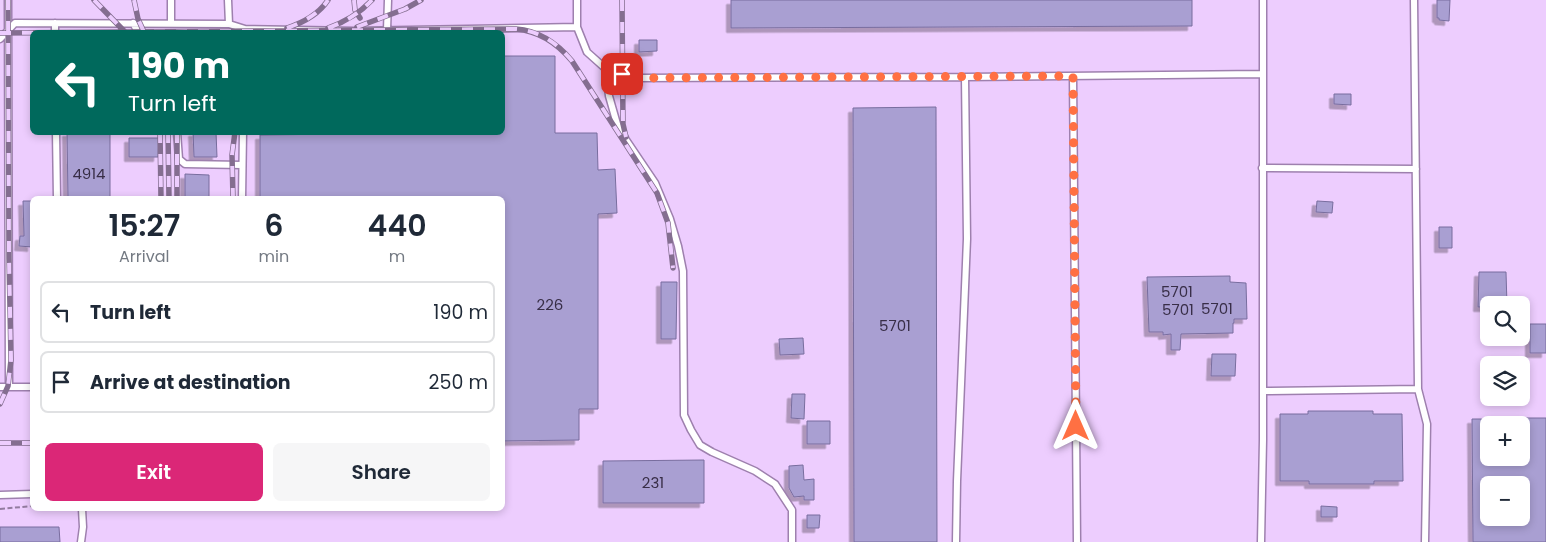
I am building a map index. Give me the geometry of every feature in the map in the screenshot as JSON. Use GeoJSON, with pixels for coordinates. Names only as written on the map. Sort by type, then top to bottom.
{"type":"FeatureCollection","features":[{"type":"Feature","properties":{"kind":"lane"},"geometry":{"type":"LineString","coordinates":[[8,0],[9,386]]}},
{"type":"Feature","properties":{"kind":"lane"},"geometry":{"type":"LineString","coordinates":[[171,0],[171,23]]}},
{"type":"Feature","properties":{"kind":"lane"},"geometry":{"type":"LineString","coordinates":[[228,0],[229,24]]}},
{"type":"Feature","properties":{"kind":"lane"},"geometry":{"type":"LineString","coordinates":[[388,0],[388,30],[578,27]]}},
{"type":"Feature","properties":{"kind":"lane"},"geometry":{"type":"LineString","coordinates":[[577,0],[578,27],[587,52],[606,70],[635,78],[1262,74]]}},
{"type":"Feature","properties":{"kind":"lane"},"geometry":{"type":"LineString","coordinates":[[1261,542],[1263,0]]}},
{"type":"Feature","properties":{"kind":"lane"},"geometry":{"type":"LineString","coordinates":[[1414,0],[1418,390],[1427,424],[1425,542]]}},
{"type":"Feature","properties":{"kind":"lane"},"geometry":{"type":"LineString","coordinates":[[0,39],[15,23],[229,24],[243,30]]}},
{"type":"Feature","properties":{"kind":"lane"},"geometry":{"type":"LineString","coordinates":[[55,23],[55,30]]}},
{"type":"Feature","properties":{"kind":"lane"},"geometry":{"type":"LineString","coordinates":[[133,23],[137,30]]}},
{"type":"Feature","properties":{"kind":"lane"},"geometry":{"type":"LineString","coordinates":[[606,70],[609,96],[617,124],[655,183],[670,219],[678,246],[683,272],[684,415],[700,444],[712,452],[755,471],[775,484],[792,510],[792,542]]}},
{"type":"Feature","properties":{"kind":"lane"},"geometry":{"type":"LineString","coordinates":[[1073,76],[1077,542]]}},
{"type":"Feature","properties":{"kind":"lane"},"geometry":{"type":"LineString","coordinates":[[956,542],[967,239],[965,77]]}},
{"type":"Feature","properties":{"kind":"lane"},"geometry":{"type":"LineString","coordinates":[[56,135],[57,196]]}},
{"type":"Feature","properties":{"kind":"lane"},"geometry":{"type":"LineString","coordinates":[[177,135],[179,159],[185,164],[242,165]]}},
{"type":"Feature","properties":{"kind":"lane"},"geometry":{"type":"LineString","coordinates":[[242,196],[243,135]]}},
{"type":"Feature","properties":{"kind":"lane"},"geometry":{"type":"LineString","coordinates":[[1262,168],[1416,169]]}},
{"type":"Feature","properties":{"kind":"lane"},"geometry":{"type":"LineString","coordinates":[[0,387],[30,387]]}},
{"type":"Feature","properties":{"kind":"lane"},"geometry":{"type":"LineString","coordinates":[[1263,391],[1418,390]]}},
{"type":"Feature","properties":{"kind":"lane"},"geometry":{"type":"LineString","coordinates":[[0,495],[30,494]]}},
{"type":"Feature","properties":{"kind":"lane"},"geometry":{"type":"LineString","coordinates":[[81,542],[82,511]]}},
{"type":"Feature","properties":{"kind":"path"},"geometry":{"type":"LineString","coordinates":[[0,509],[30,506]]}},
{"type":"Feature","properties":{"kind":"building"},"geometry":{"type":"Polygon","coordinates":[[[731,0],[1192,0],[1192,26],[731,28],[731,0]]]}},
{"type":"Feature","properties":{"kind":"building"},"geometry":{"type":"Polygon","coordinates":[[[1437,0],[1450,0],[1449,21],[1437,18],[1437,0]]]}},
{"type":"Feature","properties":{"kind":"building"},"geometry":{"type":"Polygon","coordinates":[[[639,40],[657,40],[657,51],[639,52],[639,40]]]}},
{"type":"Feature","properties":{"kind":"building"},"geometry":{"type":"Polygon","coordinates":[[[505,56],[555,56],[555,133],[597,133],[598,170],[615,169],[617,213],[598,214],[598,409],[579,409],[579,440],[505,441],[505,196],[260,196],[260,135],[505,135],[505,56]]]}},
{"type":"Feature","properties":{"kind":"building"},"geometry":{"type":"Polygon","coordinates":[[[1334,94],[1351,94],[1351,105],[1334,104],[1334,94]]]}},
{"type":"Feature","properties":{"kind":"building"},"geometry":{"type":"Polygon","coordinates":[[[936,107],[937,542],[854,542],[853,108],[936,107]]]}},
{"type":"Feature","properties":{"kind":"building"},"geometry":{"type":"Polygon","coordinates":[[[67,135],[110,135],[110,196],[68,196],[67,135]]]}},
{"type":"Feature","properties":{"kind":"building"},"geometry":{"type":"Polygon","coordinates":[[[193,135],[216,135],[217,157],[194,157],[193,135]]]}},
{"type":"Feature","properties":{"kind":"building"},"geometry":{"type":"Polygon","coordinates":[[[129,138],[159,138],[158,157],[129,157],[129,138]]]}},
{"type":"Feature","properties":{"kind":"building"},"geometry":{"type":"Polygon","coordinates":[[[185,174],[209,175],[209,196],[185,196],[185,174]]]}},
{"type":"Feature","properties":{"kind":"building"},"geometry":{"type":"Polygon","coordinates":[[[23,201],[30,201],[30,247],[19,246],[20,236],[24,236],[23,201]]]}},
{"type":"Feature","properties":{"kind":"building"},"geometry":{"type":"Polygon","coordinates":[[[1317,201],[1333,202],[1332,213],[1316,212],[1317,201]]]}},
{"type":"Feature","properties":{"kind":"building"},"geometry":{"type":"Polygon","coordinates":[[[1439,227],[1452,227],[1452,248],[1439,248],[1439,227]]]}},
{"type":"Feature","properties":{"kind":"building"},"geometry":{"type":"Polygon","coordinates":[[[1479,272],[1506,272],[1507,296],[1480,296],[1480,307],[1478,307],[1479,272]]]}},
{"type":"Feature","properties":{"kind":"building"},"geometry":{"type":"Polygon","coordinates":[[[1230,276],[1230,282],[1246,283],[1247,319],[1234,319],[1233,333],[1181,334],[1180,350],[1171,350],[1171,334],[1163,335],[1163,332],[1149,332],[1147,277],[1230,276]]]}},
{"type":"Feature","properties":{"kind":"building"},"geometry":{"type":"Polygon","coordinates":[[[661,282],[677,282],[676,339],[661,339],[661,282]]]}},
{"type":"Feature","properties":{"kind":"building"},"geometry":{"type":"Polygon","coordinates":[[[1530,324],[1546,324],[1546,353],[1530,353],[1530,324]]]}},
{"type":"Feature","properties":{"kind":"building"},"geometry":{"type":"Polygon","coordinates":[[[803,338],[804,354],[780,355],[779,339],[803,338]]]}},
{"type":"Feature","properties":{"kind":"building"},"geometry":{"type":"Polygon","coordinates":[[[1212,354],[1236,354],[1235,376],[1211,376],[1212,354]]]}},
{"type":"Feature","properties":{"kind":"building"},"geometry":{"type":"Polygon","coordinates":[[[792,394],[805,394],[804,419],[791,418],[792,394]]]}},
{"type":"Feature","properties":{"kind":"building"},"geometry":{"type":"Polygon","coordinates":[[[1308,411],[1373,411],[1373,414],[1402,414],[1403,481],[1374,481],[1374,484],[1309,484],[1309,481],[1280,481],[1280,414],[1308,414],[1308,411]]]}},
{"type":"Feature","properties":{"kind":"building"},"geometry":{"type":"Polygon","coordinates":[[[1530,418],[1546,418],[1546,542],[1473,542],[1472,419],[1480,419],[1480,466],[1530,466],[1530,418]]]}},
{"type":"Feature","properties":{"kind":"building"},"geometry":{"type":"Polygon","coordinates":[[[807,421],[830,421],[830,444],[807,444],[807,421]]]}},
{"type":"Feature","properties":{"kind":"building"},"geometry":{"type":"Polygon","coordinates":[[[704,460],[704,503],[603,503],[603,461],[704,460]]]}},
{"type":"Feature","properties":{"kind":"building"},"geometry":{"type":"Polygon","coordinates":[[[803,465],[804,480],[814,479],[814,500],[804,500],[804,496],[794,497],[789,488],[789,466],[803,465]]]}},
{"type":"Feature","properties":{"kind":"building"},"geometry":{"type":"Polygon","coordinates":[[[1321,506],[1337,507],[1337,517],[1321,517],[1321,506]]]}},
{"type":"Feature","properties":{"kind":"building"},"geometry":{"type":"Polygon","coordinates":[[[807,515],[820,515],[819,528],[807,528],[807,515]]]}},
{"type":"Feature","properties":{"kind":"building"},"geometry":{"type":"Polygon","coordinates":[[[0,527],[59,527],[60,542],[0,542],[0,527]]]}},
{"type":"Feature","properties":{"kind":"railway"},"geometry":{"type":"LineString","coordinates":[[0,404],[8,386],[11,360],[8,0]]}},
{"type":"Feature","properties":{"kind":"railway"},"geometry":{"type":"LineString","coordinates":[[94,0],[123,30]]}},
{"type":"Feature","properties":{"kind":"railway"},"geometry":{"type":"LineString","coordinates":[[134,0],[138,19],[143,30]]}},
{"type":"Feature","properties":{"kind":"railway"},"geometry":{"type":"LineString","coordinates":[[287,28],[310,17],[320,10],[328,0]]}},
{"type":"Feature","properties":{"kind":"railway"},"geometry":{"type":"LineString","coordinates":[[354,0],[355,10],[360,18]]}},
{"type":"Feature","properties":{"kind":"railway"},"geometry":{"type":"LineString","coordinates":[[328,28],[352,17],[372,0]]}},
{"type":"Feature","properties":{"kind":"railway"},"geometry":{"type":"LineString","coordinates":[[357,27],[405,9],[421,0]]}},
{"type":"Feature","properties":{"kind":"railway"},"geometry":{"type":"LineString","coordinates":[[622,0],[623,124],[626,137]]}},
{"type":"Feature","properties":{"kind":"railway"},"geometry":{"type":"LineString","coordinates":[[387,30],[516,29],[533,32],[554,43],[572,61],[657,193],[668,223],[673,268]]}},
{"type":"Feature","properties":{"kind":"railway"},"geometry":{"type":"LineString","coordinates":[[0,33],[30,33]]}},
{"type":"Feature","properties":{"kind":"railway"},"geometry":{"type":"LineString","coordinates":[[160,135],[161,196]]}},
{"type":"Feature","properties":{"kind":"railway"},"geometry":{"type":"LineString","coordinates":[[168,135],[169,196]]}},
{"type":"Feature","properties":{"kind":"railway"},"geometry":{"type":"LineString","coordinates":[[177,135],[177,196]]}},
{"type":"Feature","properties":{"kind":"railway"},"geometry":{"type":"LineString","coordinates":[[233,196],[232,155],[235,135]]}},
{"type":"Feature","properties":{"kind":"railway"},"geometry":{"type":"LineString","coordinates":[[0,443],[30,443]]}},
{"type":"Feature","properties":{"kind":"route"},"geometry":{"type":"LineString","coordinates":[[622,74],[635,78],[1073,76],[1076,426]]}}]}
